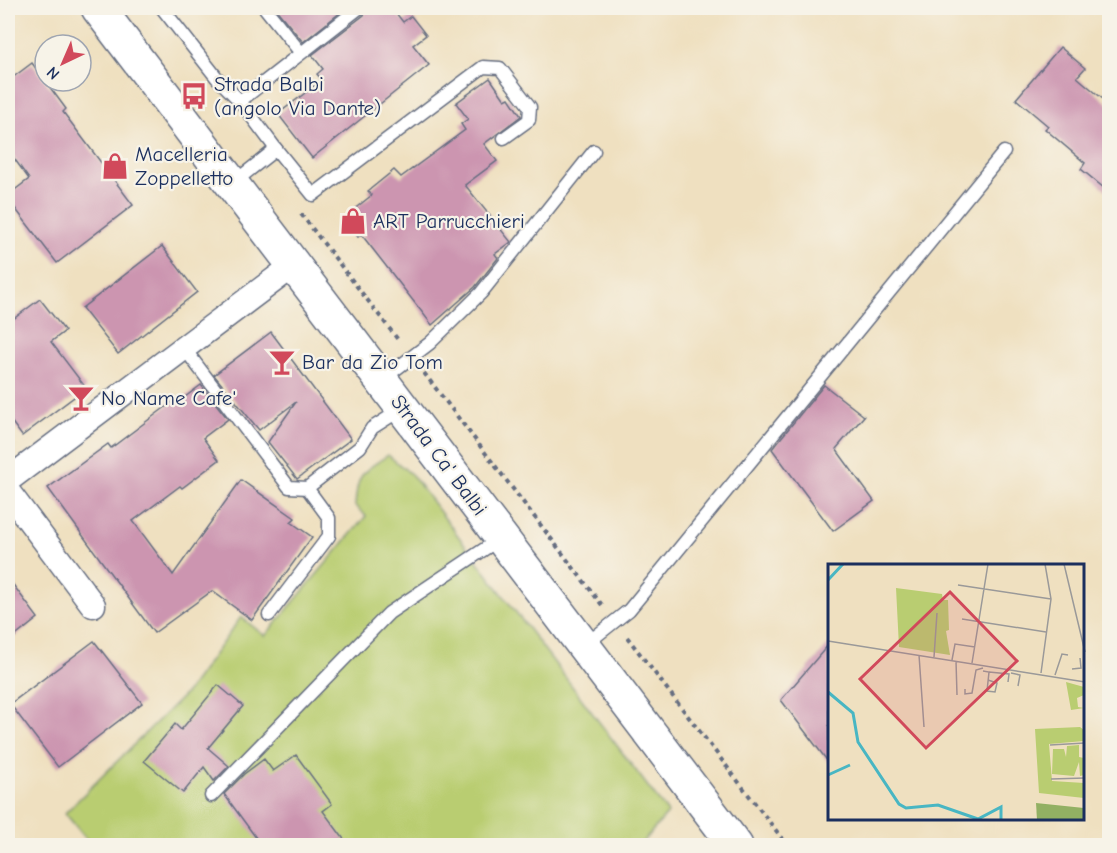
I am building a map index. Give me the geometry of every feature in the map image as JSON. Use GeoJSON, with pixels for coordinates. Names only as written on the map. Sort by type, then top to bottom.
{"type":"FeatureCollection","features":[{"type":"Feature","properties":{"kind":"main road","name":"Strada Ca' Balbi"},"geometry":{"type":"LineString","coordinates":[[98,8],[736,846]]}},
{"type":"Feature","properties":{"kind":"street"},"geometry":{"type":"LineString","coordinates":[[8,480],[294,265]]}},
{"type":"Feature","properties":{"kind":"street"},"geometry":{"type":"LineString","coordinates":[[8,492],[93,605]]}},
{"type":"Feature","properties":{"kind":"lane"},"geometry":{"type":"LineString","coordinates":[[162,8],[216,78],[240,101],[313,195],[483,67],[500,68],[530,107],[529,120],[504,138]]}},
{"type":"Feature","properties":{"kind":"lane"},"geometry":{"type":"LineString","coordinates":[[265,8],[301,53]]}},
{"type":"Feature","properties":{"kind":"lane"},"geometry":{"type":"LineString","coordinates":[[240,101],[359,8]]}},
{"type":"Feature","properties":{"kind":"lane"},"geometry":{"type":"LineString","coordinates":[[232,183],[276,149]]}},
{"type":"Feature","properties":{"kind":"lane"},"geometry":{"type":"LineString","coordinates":[[382,380],[430,344],[481,293],[594,151]]}},
{"type":"Feature","properties":{"kind":"lane"},"geometry":{"type":"LineString","coordinates":[[584,646],[629,610],[1004,152]]}},
{"type":"Feature","properties":{"kind":"lane"},"geometry":{"type":"LineString","coordinates":[[184,348],[289,487],[307,488],[360,447],[372,428],[403,408]]}},
{"type":"Feature","properties":{"kind":"lane"},"geometry":{"type":"LineString","coordinates":[[269,615],[329,536],[329,518],[307,488]]}},
{"type":"Feature","properties":{"kind":"lane"},"geometry":{"type":"LineString","coordinates":[[211,796],[389,614],[502,538]]}},
{"type":"Feature","properties":{"kind":"path"},"geometry":{"type":"LineString","coordinates":[[296,207],[788,846]]}},
{"type":"Feature","properties":{"kind":"green space"},"geometry":{"type":"Polygon","coordinates":[[[388,455],[412,475],[668,813],[640,845],[92,846],[65,813],[187,692],[241,617],[265,636],[366,516],[355,506],[359,480],[362,474],[388,455]]]}},
{"type":"Feature","properties":{"kind":"building"},"geometry":{"type":"Polygon","coordinates":[[[275,8],[346,8],[303,42],[275,8]]]}},
{"type":"Feature","properties":{"kind":"building"},"geometry":{"type":"Polygon","coordinates":[[[367,8],[392,8],[403,22],[411,16],[426,35],[413,45],[429,65],[312,158],[278,114],[322,80],[317,74],[323,69],[312,55],[364,15],[367,8]]]}},
{"type":"Feature","properties":{"kind":"building"},"geometry":{"type":"Polygon","coordinates":[[[1060,47],[1085,68],[1077,77],[1110,105],[1110,193],[1081,169],[1085,163],[1045,129],[1048,126],[1016,99],[1060,47]]]}},
{"type":"Feature","properties":{"kind":"building"},"geometry":{"type":"Polygon","coordinates":[[[32,63],[33,93],[54,93],[66,109],[63,112],[133,205],[57,263],[8,199],[8,195],[29,179],[8,150],[8,81],[32,63]]]}},
{"type":"Feature","properties":{"kind":"building"},"geometry":{"type":"Polygon","coordinates":[[[490,78],[505,100],[509,98],[521,116],[484,144],[497,161],[465,185],[511,242],[495,254],[498,258],[475,287],[432,325],[361,234],[358,237],[343,218],[372,195],[368,191],[394,170],[401,177],[465,130],[461,124],[468,119],[456,103],[490,78]]]}},
{"type":"Feature","properties":{"kind":"building"},"geometry":{"type":"Polygon","coordinates":[[[162,246],[197,292],[118,354],[82,308],[162,246]]]}},
{"type":"Feature","properties":{"kind":"building"},"geometry":{"type":"Polygon","coordinates":[[[40,299],[65,331],[51,342],[86,388],[22,436],[8,417],[8,323],[40,299]]]}},
{"type":"Feature","properties":{"kind":"building"},"geometry":{"type":"Polygon","coordinates":[[[271,332],[351,439],[297,479],[268,442],[296,402],[259,430],[214,375],[271,332]]]}},
{"type":"Feature","properties":{"kind":"building"},"geometry":{"type":"Polygon","coordinates":[[[201,385],[228,419],[203,438],[219,460],[133,521],[173,575],[241,480],[295,518],[291,522],[312,537],[252,620],[212,591],[154,633],[48,488],[108,444],[111,448],[179,397],[181,400],[201,385]]]}},
{"type":"Feature","properties":{"kind":"building"},"geometry":{"type":"Polygon","coordinates":[[[824,385],[864,416],[836,449],[874,501],[833,531],[772,449],[824,385]]]}},
{"type":"Feature","properties":{"kind":"building"},"geometry":{"type":"Polygon","coordinates":[[[8,578],[38,618],[8,642],[8,578]]]}},
{"type":"Feature","properties":{"kind":"building"},"geometry":{"type":"Polygon","coordinates":[[[94,641],[142,703],[58,767],[10,704],[94,641]]]}},
{"type":"Feature","properties":{"kind":"building"},"geometry":{"type":"Polygon","coordinates":[[[828,645],[828,762],[781,700],[828,645]]]}},
{"type":"Feature","properties":{"kind":"building"},"geometry":{"type":"Polygon","coordinates":[[[218,685],[243,706],[208,748],[229,766],[214,781],[204,767],[183,793],[144,761],[175,724],[181,730],[218,685]]]}},
{"type":"Feature","properties":{"kind":"building"},"geometry":{"type":"Polygon","coordinates":[[[296,755],[332,804],[323,811],[349,846],[262,846],[224,794],[244,774],[264,759],[273,771],[296,755]]]}},
{"type":"Feature","properties":{"kind":"place","name":"Strada Balbi (angolo Via Dante)"},"geometry":{"type":"Point","coordinates":[194,96]}},
{"type":"Feature","properties":{"kind":"place","name":"Macelleria Zoppelletto"},"geometry":{"type":"Point","coordinates":[115,166]}},
{"type":"Feature","properties":{"kind":"place","name":"ART Parrucchieri"},"geometry":{"type":"Point","coordinates":[353,221]}},
{"type":"Feature","properties":{"kind":"place","name":"Bar da Zio Tom"},"geometry":{"type":"Point","coordinates":[282,362]}},
{"type":"Feature","properties":{"kind":"place","name":"No Name Cafe'"},"geometry":{"type":"Point","coordinates":[81,398]}}]}
